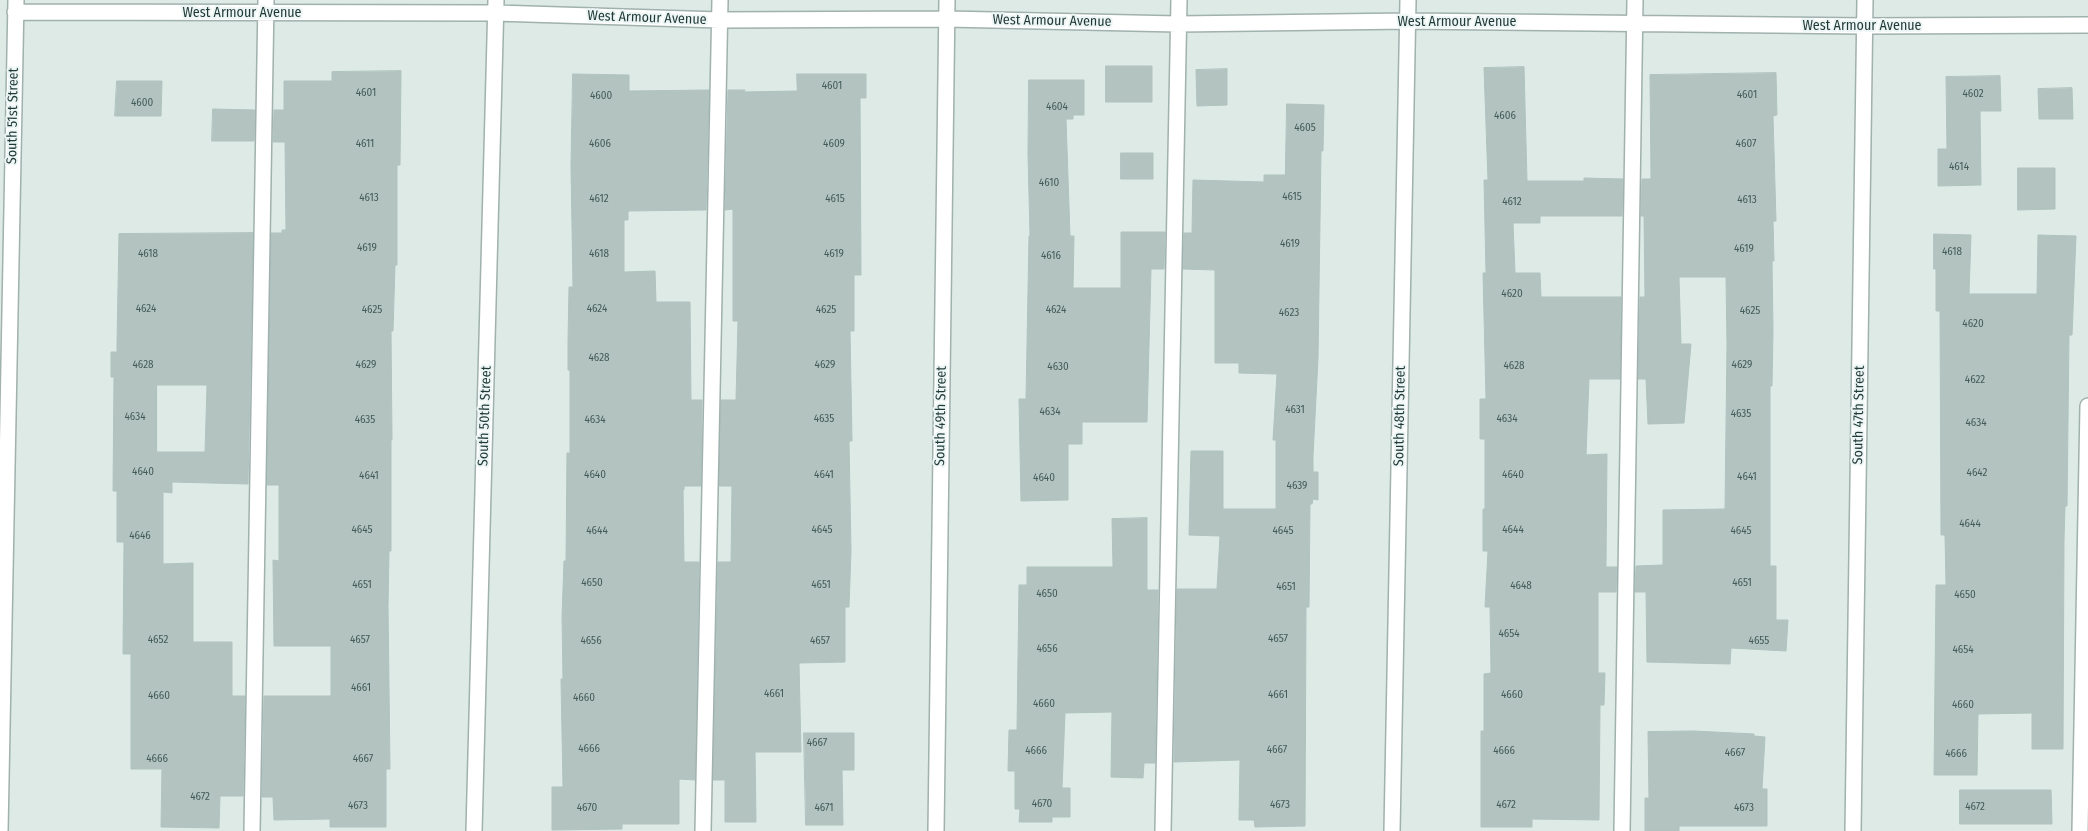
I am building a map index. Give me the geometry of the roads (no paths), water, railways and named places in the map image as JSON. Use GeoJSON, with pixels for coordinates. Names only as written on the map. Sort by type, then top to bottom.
{"type":"FeatureCollection","features":[{"type":"Feature","properties":{"kind":"street"},"geometry":{"type":"LineString","coordinates":[[703,831],[720,0]]}},
{"type":"Feature","properties":{"kind":"street","name":"South 49th Street"},"geometry":{"type":"LineString","coordinates":[[936,831],[947,0]]}},
{"type":"Feature","properties":{"kind":"street"},"geometry":{"type":"LineString","coordinates":[[1163,831],[1179,0]]}},
{"type":"Feature","properties":{"kind":"street","name":"South 48th Street"},"geometry":{"type":"LineString","coordinates":[[1392,831],[1408,0]]}},
{"type":"Feature","properties":{"kind":"street"},"geometry":{"type":"LineString","coordinates":[[1622,831],[1635,0]]}},
{"type":"Feature","properties":{"kind":"street","name":"South 47th Street"},"geometry":{"type":"LineString","coordinates":[[1853,831],[1865,0]]}},
{"type":"Feature","properties":{"kind":"street","name":"West Armour Avenue"},"geometry":{"type":"LineString","coordinates":[[15,6],[496,7],[720,20],[947,20],[1178,24],[1408,21],[1865,26],[2088,24]]}},
{"type":"Feature","properties":{"kind":"street","name":"South 51st Street"},"geometry":{"type":"LineString","coordinates":[[0,831],[15,6]]}},
{"type":"Feature","properties":{"kind":"street"},"geometry":{"type":"LineString","coordinates":[[252,831],[266,6]]}},
{"type":"Feature","properties":{"kind":"street","name":"South 50th Street"},"geometry":{"type":"LineString","coordinates":[[474,831],[496,7]]}},
{"type":"Feature","properties":{"kind":"street"},"geometry":{"type":"LineString","coordinates":[[2080,831],[2088,406]]}}]}
